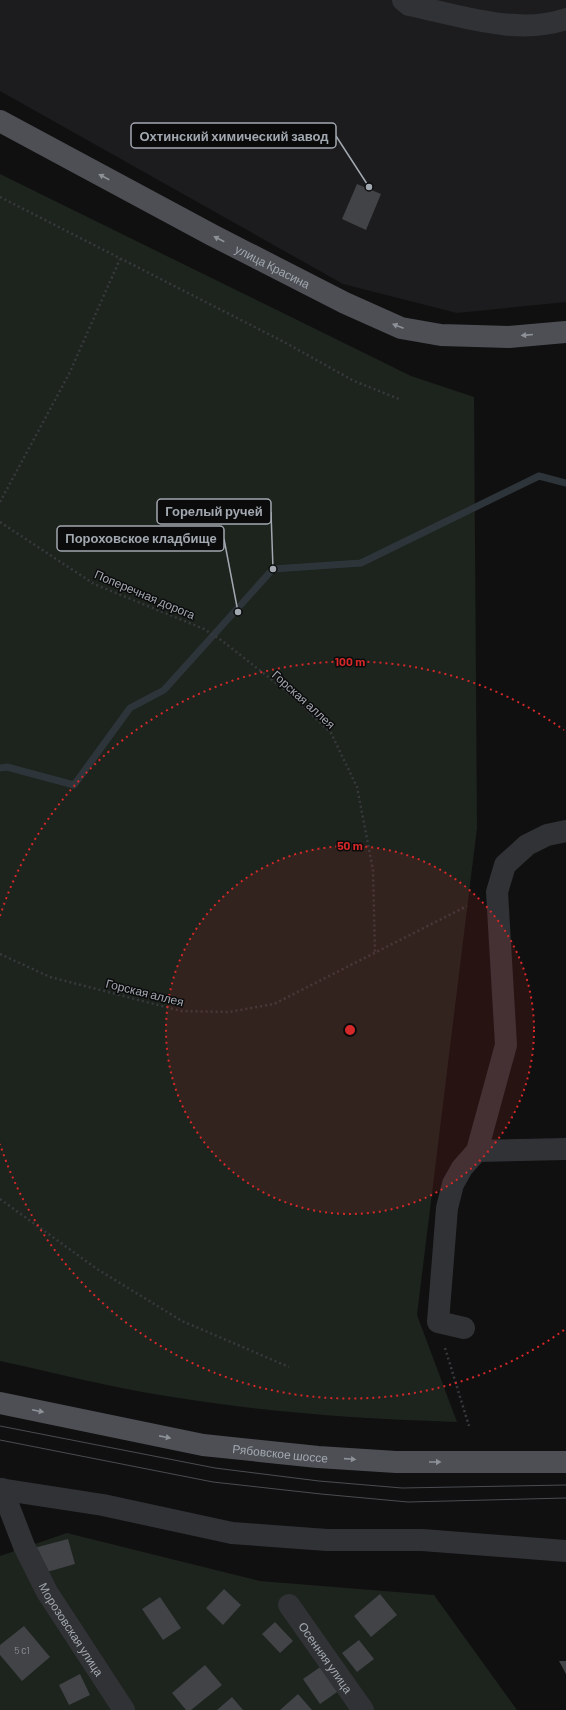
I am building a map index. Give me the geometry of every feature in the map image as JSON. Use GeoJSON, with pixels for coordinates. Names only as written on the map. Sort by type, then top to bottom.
{"type":"FeatureCollection","features":[{"type":"Feature","properties":{"kind":"main road","name":"улица Красина"},"geometry":{"type":"LineString","coordinates":[[0,121],[212,235],[345,303],[402,328],[441,335],[509,337],[566,332]]}},
{"type":"Feature","properties":{"kind":"main road","name":"Рябовское шоссе"},"geometry":{"type":"LineString","coordinates":[[0,1403],[211,1446],[318,1457],[396,1462],[566,1462]]}},
{"type":"Feature","properties":{"kind":"street"},"geometry":{"type":"LineString","coordinates":[[403,0],[409,5],[516,27],[552,24],[566,19]]}},
{"type":"Feature","properties":{"kind":"street"},"geometry":{"type":"LineString","coordinates":[[464,1328],[438,1322],[447,1208],[453,1184],[462,1168],[477,1151],[506,1046],[497,892],[505,865],[527,845],[547,836],[566,831]]}},
{"type":"Feature","properties":{"kind":"street"},"geometry":{"type":"LineString","coordinates":[[477,1151],[566,1149]]}},
{"type":"Feature","properties":{"kind":"street"},"geometry":{"type":"LineString","coordinates":[[1,1489],[103,1505],[232,1534],[327,1540],[422,1540],[566,1551]]}},
{"type":"Feature","properties":{"kind":"street","name":"Морозовская улица"},"geometry":{"type":"LineString","coordinates":[[1,1489],[24,1546],[47,1592],[124,1710]]}},
{"type":"Feature","properties":{"kind":"street","name":"Осенняя улица"},"geometry":{"type":"LineString","coordinates":[[289,1605],[363,1710]]}},
{"type":"Feature","properties":{"kind":"path"},"geometry":{"type":"LineString","coordinates":[[0,197],[284,342],[354,381],[399,399]]}},
{"type":"Feature","properties":{"kind":"path"},"geometry":{"type":"LineString","coordinates":[[0,502],[69,374],[120,259]]}},
{"type":"Feature","properties":{"kind":"path","name":"Поперечная дорога"},"geometry":{"type":"LineString","coordinates":[[0,522],[94,584],[204,629],[221,640]]}},
{"type":"Feature","properties":{"kind":"path","name":"Горская аллея"},"geometry":{"type":"LineString","coordinates":[[221,640],[294,698],[331,733],[357,787],[373,870],[375,953]]}},
{"type":"Feature","properties":{"kind":"path","name":"Горская аллея"},"geometry":{"type":"LineString","coordinates":[[0,954],[50,977],[181,1011],[229,1012],[274,1004],[467,906]]}},
{"type":"Feature","properties":{"kind":"path"},"geometry":{"type":"LineString","coordinates":[[0,1199],[97,1269],[182,1321],[289,1367]]}},
{"type":"Feature","properties":{"kind":"path"},"geometry":{"type":"LineString","coordinates":[[438,1322],[469,1426]]}},
{"type":"Feature","properties":{"kind":"shaded area"},"geometry":{"type":"Polygon","coordinates":[[[0,0],[566,0],[566,302],[457,313],[343,284],[0,91],[0,0]]]}},
{"type":"Feature","properties":{"kind":"shaded area"},"geometry":{"type":"Polygon","coordinates":[[[0,174],[411,376],[474,397],[477,828],[417,1315],[457,1422],[311,1414],[202,1402],[83,1380],[0,1361],[0,174]]]}},
{"type":"Feature","properties":{"kind":"shaded area"},"geometry":{"type":"Polygon","coordinates":[[[67,1533],[260,1581],[434,1595],[517,1710],[0,1710],[0,1556],[67,1533]]]}},
{"type":"Feature","properties":{"kind":"building"},"geometry":{"type":"Polygon","coordinates":[[[357,184],[381,194],[366,230],[342,219],[357,184]]]}},
{"type":"Feature","properties":{"kind":"building"},"geometry":{"type":"Polygon","coordinates":[[[68,1539],[75,1564],[40,1574],[34,1548],[68,1539]]]}},
{"type":"Feature","properties":{"kind":"building"},"geometry":{"type":"Polygon","coordinates":[[[224,1589],[241,1605],[223,1625],[206,1608],[224,1589]]]}},
{"type":"Feature","properties":{"kind":"building"},"geometry":{"type":"Polygon","coordinates":[[[380,1594],[397,1615],[371,1637],[354,1616],[380,1594]]]}},
{"type":"Feature","properties":{"kind":"building"},"geometry":{"type":"Polygon","coordinates":[[[160,1597],[181,1628],[163,1640],[142,1609],[160,1597]]]}},
{"type":"Feature","properties":{"kind":"building"},"geometry":{"type":"Polygon","coordinates":[[[275,1622],[293,1641],[280,1653],[262,1634],[275,1622]]]}},
{"type":"Feature","properties":{"kind":"building"},"geometry":{"type":"Polygon","coordinates":[[[24,1626],[50,1657],[22,1681],[0,1655],[0,1645],[24,1626]]]}},
{"type":"Feature","properties":{"kind":"building"},"geometry":{"type":"Polygon","coordinates":[[[359,1640],[374,1659],[357,1672],[342,1653],[359,1640]]]}},
{"type":"Feature","properties":{"kind":"building"},"geometry":{"type":"Polygon","coordinates":[[[559,1661],[566,1661],[566,1674],[559,1661]]]}},
{"type":"Feature","properties":{"kind":"building"},"geometry":{"type":"Polygon","coordinates":[[[205,1665],[222,1685],[191,1710],[186,1710],[172,1693],[205,1665]]]}},
{"type":"Feature","properties":{"kind":"building"},"geometry":{"type":"Polygon","coordinates":[[[323,1665],[340,1690],[320,1704],[303,1679],[323,1665]]]}},
{"type":"Feature","properties":{"kind":"building"},"geometry":{"type":"Polygon","coordinates":[[[80,1674],[90,1695],[69,1705],[59,1685],[80,1674]]]}},
{"type":"Feature","properties":{"kind":"building"},"geometry":{"type":"Polygon","coordinates":[[[298,1694],[312,1710],[280,1710],[298,1694]]]}},
{"type":"Feature","properties":{"kind":"building"},"geometry":{"type":"Polygon","coordinates":[[[232,1697],[243,1710],[217,1710],[232,1697]]]}},
{"type":"Feature","properties":{"kind":"waterway"},"geometry":{"type":"LineString","coordinates":[[0,768],[7,767],[74,785],[130,708],[164,690],[273,569],[361,563],[539,476],[566,483]]}},
{"type":"Feature","properties":{"kind":"tram line"},"geometry":{"type":"LineString","coordinates":[[0,1426],[215,1468],[319,1481],[402,1488],[566,1485]]}},
{"type":"Feature","properties":{"kind":"tram line"},"geometry":{"type":"LineString","coordinates":[[0,1440],[213,1482],[321,1494],[408,1502],[566,1498]]}},
{"type":"Feature","properties":{"kind":"place","name":"Охтинский химический завод"},"geometry":{"type":"Point","coordinates":[369,187]}},
{"type":"Feature","properties":{"kind":"place","name":"Горелый ручей"},"geometry":{"type":"Point","coordinates":[273,569]}},
{"type":"Feature","properties":{"kind":"place","name":"Пороховское кладбище"},"geometry":{"type":"Point","coordinates":[238,612]}}]}
